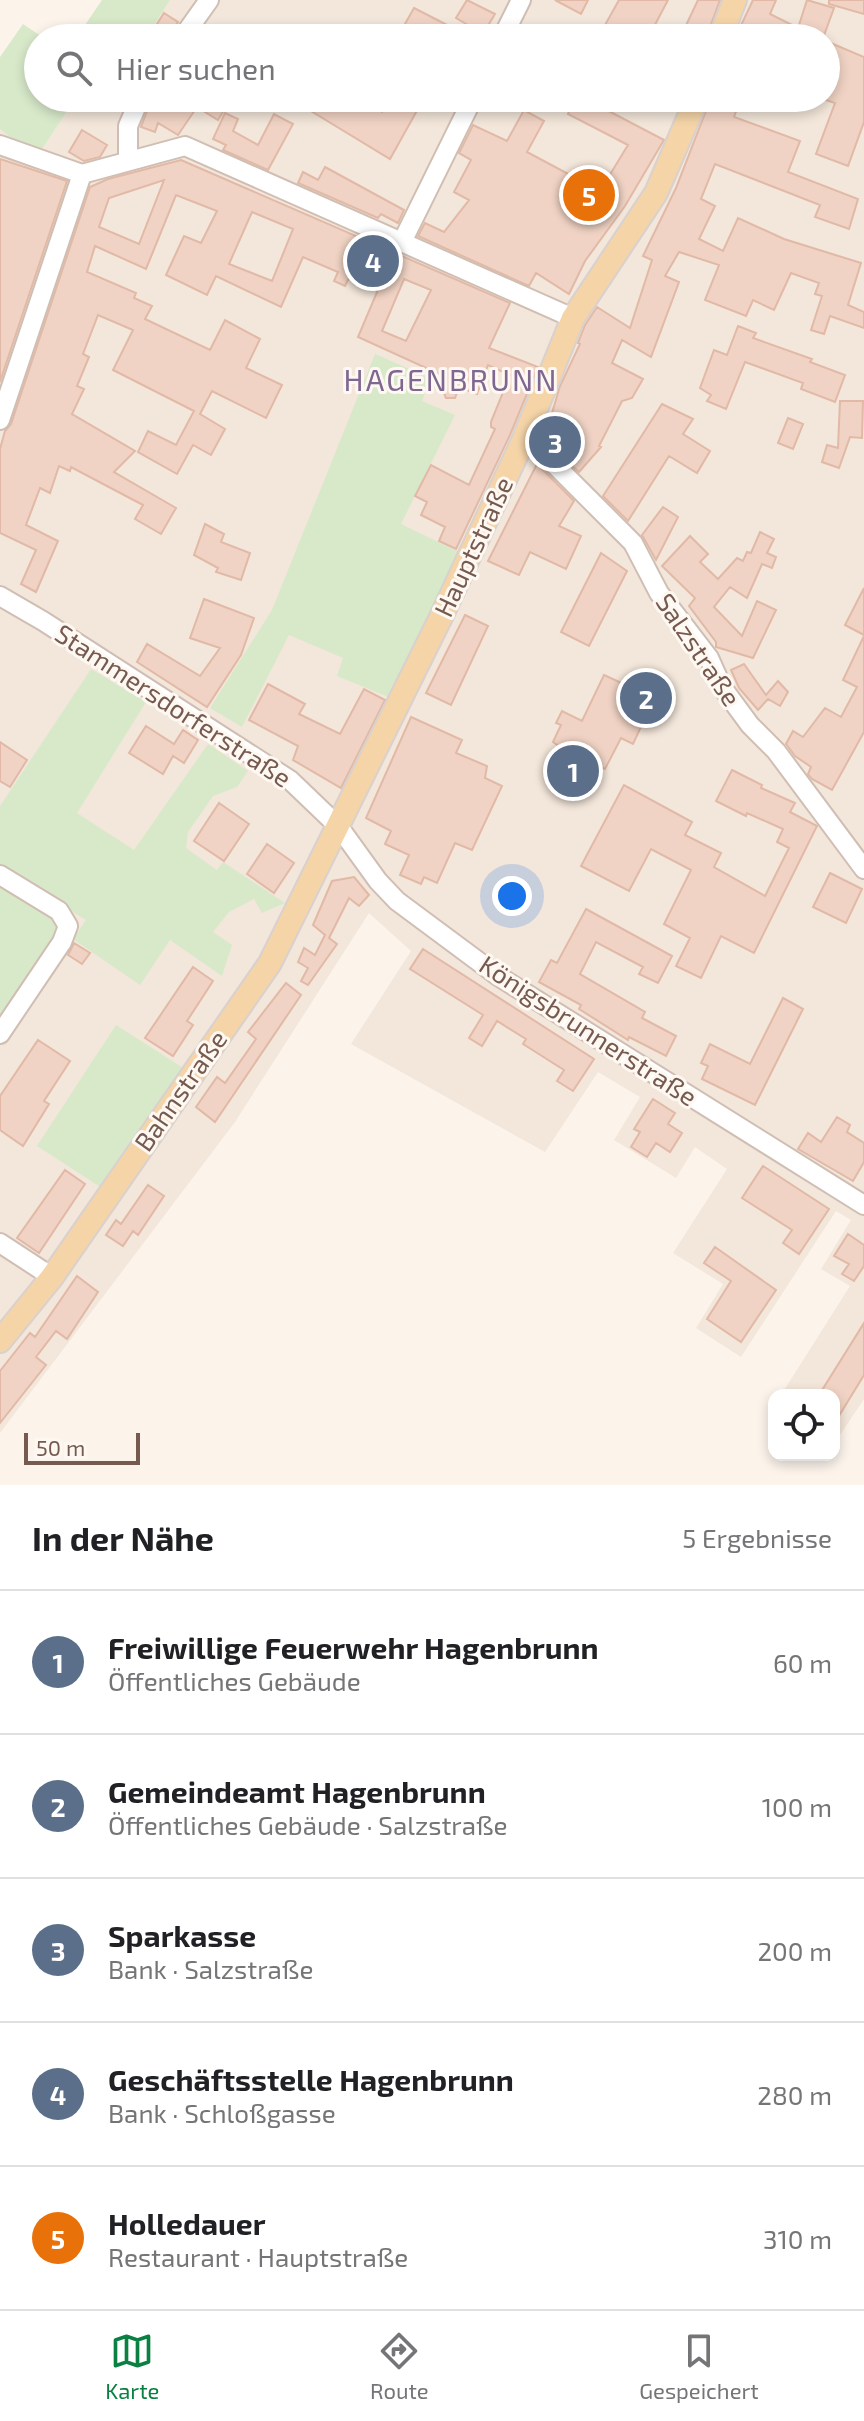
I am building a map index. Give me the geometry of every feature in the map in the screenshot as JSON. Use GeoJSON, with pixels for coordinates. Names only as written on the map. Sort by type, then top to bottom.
{"type":"FeatureCollection","features":[{"type":"Feature","properties":{"kind":"main road"},"geometry":{"type":"LineString","coordinates":[[726,24],[735,0]]}},
{"type":"Feature","properties":{"kind":"main road","name":"Hauptstraße"},"geometry":{"type":"LineString","coordinates":[[339,827],[523,441],[573,318],[656,193],[691,112]]}},
{"type":"Feature","properties":{"kind":"main road","name":"Bahnstraße"},"geometry":{"type":"LineString","coordinates":[[0,1341],[52,1277],[270,963],[339,827]]}},
{"type":"Feature","properties":{"kind":"street"},"geometry":{"type":"LineString","coordinates":[[195,24],[209,0]]}},
{"type":"Feature","properties":{"kind":"street"},"geometry":{"type":"LineString","coordinates":[[509,24],[521,0]]}},
{"type":"Feature","properties":{"kind":"street"},"geometry":{"type":"LineString","coordinates":[[128,160],[128,126],[134,112]]}},
{"type":"Feature","properties":{"kind":"street"},"geometry":{"type":"LineString","coordinates":[[402,242],[466,112]]}},
{"type":"Feature","properties":{"kind":"street"},"geometry":{"type":"LineString","coordinates":[[0,145],[82,174],[185,146],[573,318]]}},
{"type":"Feature","properties":{"kind":"street"},"geometry":{"type":"LineString","coordinates":[[0,420],[82,174]]}},
{"type":"Feature","properties":{"kind":"street","name":"Salzstraße"},"geometry":{"type":"LineString","coordinates":[[523,441],[545,455],[633,543],[659,593],[709,658],[722,687],[750,725],[776,751],[864,869]]}},
{"type":"Feature","properties":{"kind":"street","name":"Stammersdorferstraße"},"geometry":{"type":"LineString","coordinates":[[0,596],[290,780],[339,827]]}},
{"type":"Feature","properties":{"kind":"street","name":"Königsbrunnerstraße"},"geometry":{"type":"LineString","coordinates":[[339,827],[378,881],[422,922],[512,984],[864,1205]]}},
{"type":"Feature","properties":{"kind":"street"},"geometry":{"type":"LineString","coordinates":[[0,875],[59,911],[68,926],[62,942],[0,1034]]}},
{"type":"Feature","properties":{"kind":"street"},"geometry":{"type":"LineString","coordinates":[[0,1243],[52,1277]]}},
{"type":"Feature","properties":{"kind":"shaded area"},"geometry":{"type":"Polygon","coordinates":[[[170,0],[864,0],[864,1399],[840,1435],[840,1389],[785,1389],[850,1286],[821,1269],[851,1220],[836,1211],[741,1357],[696,1328],[723,1284],[673,1253],[727,1169],[695,1147],[676,1178],[614,1140],[640,1097],[598,1072],[545,1152],[351,1044],[411,951],[369,913],[235,1122],[0,1433],[0,129],[13,140],[42,149],[67,112],[840,112],[840,24],[155,24],[170,0]]]}},
{"type":"Feature","properties":{"kind":"green space"},"geometry":{"type":"Polygon","coordinates":[[[102,0],[170,0],[155,24],[86,24],[102,0]]]}},
{"type":"Feature","properties":{"kind":"green space"},"geometry":{"type":"Polygon","coordinates":[[[24,25],[24,112],[67,112],[42,149],[13,140],[0,129],[0,57],[24,25]]]}},
{"type":"Feature","properties":{"kind":"green space"},"geometry":{"type":"Polygon","coordinates":[[[375,354],[430,378],[422,401],[455,415],[401,524],[461,553],[391,698],[337,676],[343,658],[289,635],[242,727],[210,708],[272,610],[375,354]]]}},
{"type":"Feature","properties":{"kind":"green space"},"geometry":{"type":"Polygon","coordinates":[[[91,669],[146,702],[77,813],[134,850],[208,744],[248,771],[237,787],[213,796],[188,832],[186,848],[217,870],[223,862],[285,903],[262,913],[254,899],[229,912],[213,932],[232,945],[222,976],[170,940],[140,985],[73,939],[86,920],[0,868],[0,806],[91,669]]]}},
{"type":"Feature","properties":{"kind":"green space"},"geometry":{"type":"Polygon","coordinates":[[[0,883],[54,916],[58,923],[54,940],[0,1024],[0,883]]]}},
{"type":"Feature","properties":{"kind":"green space"},"geometry":{"type":"Polygon","coordinates":[[[116,1025],[188,1071],[105,1190],[37,1146],[116,1025]]]}},
{"type":"Feature","properties":{"kind":"building"},"geometry":{"type":"Polygon","coordinates":[[[467,0],[495,14],[489,24],[466,24],[456,18],[467,0]]]}},
{"type":"Feature","properties":{"kind":"building"},"geometry":{"type":"Polygon","coordinates":[[[555,0],[588,0],[581,14],[555,0]]]}},
{"type":"Feature","properties":{"kind":"building"},"geometry":{"type":"Polygon","coordinates":[[[619,0],[668,0],[655,24],[606,24],[619,0]]]}},
{"type":"Feature","properties":{"kind":"building"},"geometry":{"type":"Polygon","coordinates":[[[698,0],[720,0],[711,24],[687,24],[698,0]]]}},
{"type":"Feature","properties":{"kind":"building"},"geometry":{"type":"Polygon","coordinates":[[[753,0],[776,0],[770,14],[790,24],[742,24],[753,0]]]}},
{"type":"Feature","properties":{"kind":"building"},"geometry":{"type":"Polygon","coordinates":[[[807,0],[834,8],[828,24],[799,24],[807,0]]]}},
{"type":"Feature","properties":{"kind":"building"},"geometry":{"type":"Polygon","coordinates":[[[829,0],[864,0],[864,14],[829,4],[829,0]]]}},
{"type":"Feature","properties":{"kind":"building"},"geometry":{"type":"Polygon","coordinates":[[[414,8],[445,24],[405,24],[414,8]]]}},
{"type":"Feature","properties":{"kind":"building"},"geometry":{"type":"Polygon","coordinates":[[[164,13],[178,22],[177,24],[157,24],[164,13]]]}},
{"type":"Feature","properties":{"kind":"building"},"geometry":{"type":"Polygon","coordinates":[[[840,47],[864,57],[864,122],[848,166],[816,154],[832,112],[840,112],[840,47]]]}},
{"type":"Feature","properties":{"kind":"building"},"geometry":{"type":"Polygon","coordinates":[[[147,112],[194,112],[178,135],[158,123],[155,132],[141,127],[147,112]]]}},
{"type":"Feature","properties":{"kind":"building"},"geometry":{"type":"Polygon","coordinates":[[[205,112],[223,112],[218,120],[205,112]]]}},
{"type":"Feature","properties":{"kind":"building"},"geometry":{"type":"Polygon","coordinates":[[[313,112],[416,112],[390,159],[313,112]]]}},
{"type":"Feature","properties":{"kind":"building"},"geometry":{"type":"Polygon","coordinates":[[[523,112],[544,121],[527,152],[600,191],[628,145],[568,114],[611,112],[664,140],[625,206],[585,261],[569,294],[536,273],[529,286],[418,236],[425,223],[444,232],[469,200],[454,192],[471,160],[459,153],[473,125],[507,141],[523,112]]]}},
{"type":"Feature","properties":{"kind":"building"},"geometry":{"type":"Polygon","coordinates":[[[706,112],[736,112],[734,117],[800,141],[788,172],[858,199],[849,229],[815,217],[820,205],[715,164],[701,199],[715,206],[699,239],[723,251],[738,218],[784,239],[861,263],[848,305],[864,312],[864,328],[830,316],[824,334],[811,330],[822,296],[815,294],[819,283],[791,273],[774,310],[753,300],[746,316],[705,300],[719,265],[679,252],[665,276],[679,282],[651,357],[622,340],[612,363],[643,379],[632,398],[622,401],[601,447],[579,472],[544,440],[560,386],[580,344],[585,325],[597,307],[630,328],[652,260],[643,256],[676,188],[706,112]]]}},
{"type":"Feature","properties":{"kind":"building"},"geometry":{"type":"Polygon","coordinates":[[[225,113],[238,119],[233,131],[258,145],[274,114],[293,124],[268,170],[223,150],[226,145],[213,139],[225,113]]]}},
{"type":"Feature","properties":{"kind":"building"},"geometry":{"type":"Polygon","coordinates":[[[82,130],[107,145],[100,157],[84,161],[69,152],[82,130]]]}},
{"type":"Feature","properties":{"kind":"building"},"geometry":{"type":"Polygon","coordinates":[[[0,159],[67,181],[0,382],[0,159]]]}},
{"type":"Feature","properties":{"kind":"building"},"geometry":{"type":"Polygon","coordinates":[[[181,160],[510,303],[489,348],[538,367],[510,435],[456,549],[439,541],[445,527],[421,515],[427,502],[415,496],[431,465],[469,485],[495,429],[491,427],[491,422],[510,375],[488,365],[477,394],[459,387],[455,398],[446,398],[442,388],[446,377],[358,337],[383,278],[355,266],[345,286],[334,281],[338,272],[303,257],[281,307],[216,276],[207,295],[166,275],[184,236],[201,243],[217,211],[176,195],[146,269],[95,246],[87,272],[136,293],[134,298],[152,306],[145,319],[210,350],[225,320],[260,339],[246,368],[282,385],[266,418],[212,391],[200,414],[225,429],[211,455],[193,445],[177,474],[138,452],[148,431],[176,445],[194,411],[113,370],[133,330],[98,315],[83,354],[89,357],[77,386],[84,389],[72,414],[135,451],[114,472],[176,508],[161,534],[135,519],[143,505],[71,467],[70,471],[59,466],[50,493],[40,488],[26,525],[58,541],[36,592],[21,584],[36,550],[0,533],[0,449],[90,187],[108,179],[181,160]],[[164,180],[109,198],[99,227],[139,244],[164,180]],[[252,212],[229,264],[272,281],[293,229],[252,212]],[[404,279],[382,331],[406,341],[431,290],[404,279]]]}},
{"type":"Feature","properties":{"kind":"building"},"geometry":{"type":"Polygon","coordinates":[[[325,167],[404,210],[398,223],[381,214],[378,218],[298,183],[303,172],[318,180],[325,167]]]}},
{"type":"Feature","properties":{"kind":"building"},"geometry":{"type":"Polygon","coordinates":[[[738,326],[756,333],[753,338],[812,359],[810,362],[845,375],[835,402],[801,389],[803,383],[745,362],[726,409],[707,401],[711,395],[700,388],[714,350],[727,355],[738,326]]]}},
{"type":"Feature","properties":{"kind":"building"},"geometry":{"type":"Polygon","coordinates":[[[840,401],[863,401],[862,438],[850,437],[839,468],[822,462],[827,445],[838,448],[840,401]]]}},
{"type":"Feature","properties":{"kind":"building"},"geometry":{"type":"Polygon","coordinates":[[[662,404],[693,419],[683,434],[710,451],[697,473],[669,456],[628,521],[603,496],[662,404]]]}},
{"type":"Feature","properties":{"kind":"building"},"geometry":{"type":"Polygon","coordinates":[[[788,418],[803,424],[793,449],[778,443],[788,418]]]}},
{"type":"Feature","properties":{"kind":"building"},"geometry":{"type":"Polygon","coordinates":[[[537,464],[574,501],[559,526],[581,536],[566,569],[530,552],[519,575],[488,561],[537,464]]]}},
{"type":"Feature","properties":{"kind":"building"},"geometry":{"type":"Polygon","coordinates":[[[663,507],[678,517],[656,560],[642,535],[663,507]]]}},
{"type":"Feature","properties":{"kind":"building"},"geometry":{"type":"Polygon","coordinates":[[[205,524],[224,534],[221,542],[250,553],[241,580],[216,572],[218,568],[194,555],[205,524]]]}},
{"type":"Feature","properties":{"kind":"building"},"geometry":{"type":"Polygon","coordinates":[[[760,532],[774,539],[767,553],[776,557],[772,568],[762,564],[747,598],[730,587],[714,607],[742,636],[757,601],[776,610],[753,658],[716,647],[716,642],[689,606],[695,598],[662,566],[690,536],[708,554],[700,562],[718,579],[737,558],[743,561],[747,552],[751,553],[760,532]]]}},
{"type":"Feature","properties":{"kind":"building"},"geometry":{"type":"Polygon","coordinates":[[[601,553],[627,571],[589,646],[561,632],[601,553]]]}},
{"type":"Feature","properties":{"kind":"building"},"geometry":{"type":"Polygon","coordinates":[[[864,588],[864,635],[845,625],[864,588]]]}},
{"type":"Feature","properties":{"kind":"building"},"geometry":{"type":"Polygon","coordinates":[[[204,599],[254,618],[241,655],[207,707],[137,662],[147,644],[200,676],[220,648],[190,638],[204,599]]]}},
{"type":"Feature","properties":{"kind":"building"},"geometry":{"type":"Polygon","coordinates":[[[465,615],[488,626],[451,705],[426,693],[465,615]]]}},
{"type":"Feature","properties":{"kind":"building"},"geometry":{"type":"Polygon","coordinates":[[[864,636],[864,732],[832,790],[812,779],[808,774],[811,767],[795,756],[786,744],[793,731],[803,737],[825,708],[841,717],[857,687],[843,680],[864,636]]]}},
{"type":"Feature","properties":{"kind":"building"},"geometry":{"type":"Polygon","coordinates":[[[744,664],[766,695],[778,681],[788,692],[780,706],[768,699],[758,710],[739,688],[731,670],[744,664]]]}},
{"type":"Feature","properties":{"kind":"building"},"geometry":{"type":"Polygon","coordinates":[[[604,675],[630,687],[635,675],[645,680],[647,677],[665,686],[663,689],[668,691],[653,722],[645,718],[633,744],[621,738],[605,769],[597,765],[585,781],[560,770],[566,758],[562,756],[565,751],[553,742],[561,725],[556,723],[562,711],[582,721],[604,675]]]}},
{"type":"Feature","properties":{"kind":"building"},"geometry":{"type":"Polygon","coordinates":[[[268,684],[305,704],[299,714],[340,734],[364,689],[385,700],[341,788],[293,760],[298,746],[249,720],[268,684]]]}},
{"type":"Feature","properties":{"kind":"building"},"geometry":{"type":"Polygon","coordinates":[[[411,717],[462,740],[456,753],[487,766],[485,778],[502,786],[472,850],[455,843],[437,883],[424,877],[421,884],[400,875],[409,855],[385,844],[391,831],[366,818],[411,717]]]}},
{"type":"Feature","properties":{"kind":"building"},"geometry":{"type":"Polygon","coordinates":[[[146,726],[174,744],[183,730],[198,740],[184,763],[173,756],[163,774],[129,753],[146,726]]]}},
{"type":"Feature","properties":{"kind":"building"},"geometry":{"type":"Polygon","coordinates":[[[0,742],[27,760],[10,787],[0,781],[0,742]]]}},
{"type":"Feature","properties":{"kind":"building"},"geometry":{"type":"Polygon","coordinates":[[[732,770],[762,785],[761,788],[795,803],[790,812],[817,826],[754,953],[721,936],[701,978],[676,966],[690,938],[664,924],[691,870],[651,849],[629,891],[581,866],[624,785],[692,822],[685,835],[721,853],[714,867],[765,896],[789,848],[777,842],[783,829],[716,801],[732,770]]]}},
{"type":"Feature","properties":{"kind":"building"},"geometry":{"type":"Polygon","coordinates":[[[219,803],[249,824],[224,861],[194,841],[219,803]]]}},
{"type":"Feature","properties":{"kind":"building"},"geometry":{"type":"Polygon","coordinates":[[[267,844],[294,863],[274,893],[247,874],[267,844]]]}},
{"type":"Feature","properties":{"kind":"building"},"geometry":{"type":"Polygon","coordinates":[[[830,873],[862,889],[846,923],[813,907],[830,873]]]}},
{"type":"Feature","properties":{"kind":"building"},"geometry":{"type":"Polygon","coordinates":[[[354,877],[369,895],[359,906],[349,898],[329,938],[337,944],[308,985],[301,981],[308,968],[298,962],[304,948],[315,955],[325,935],[313,925],[332,881],[354,877]]]}},
{"type":"Feature","properties":{"kind":"building"},"geometry":{"type":"Polygon","coordinates":[[[586,909],[672,956],[658,983],[639,974],[643,967],[596,942],[580,974],[645,1012],[642,1018],[676,1036],[666,1056],[629,1037],[628,1040],[579,1009],[581,1005],[539,982],[551,960],[557,963],[586,909]]]}},
{"type":"Feature","properties":{"kind":"building"},"geometry":{"type":"Polygon","coordinates":[[[74,943],[90,953],[82,964],[68,955],[74,943]]]}},
{"type":"Feature","properties":{"kind":"building"},"geometry":{"type":"Polygon","coordinates":[[[423,949],[594,1059],[573,1091],[557,1081],[564,1070],[523,1044],[526,1039],[497,1021],[482,1046],[469,1038],[483,1015],[410,969],[423,949]]]}},
{"type":"Feature","properties":{"kind":"building"},"geometry":{"type":"Polygon","coordinates":[[[193,967],[213,981],[187,1021],[193,1025],[173,1056],[145,1038],[193,967]]]}},
{"type":"Feature","properties":{"kind":"building"},"geometry":{"type":"Polygon","coordinates":[[[286,983],[301,995],[215,1122],[196,1107],[217,1077],[225,1083],[256,1039],[248,1032],[286,983]]]}},
{"type":"Feature","properties":{"kind":"building"},"geometry":{"type":"Polygon","coordinates":[[[783,998],[803,1009],[755,1105],[702,1079],[708,1066],[701,1063],[710,1044],[750,1064],[783,998]]]}},
{"type":"Feature","properties":{"kind":"building"},"geometry":{"type":"Polygon","coordinates":[[[38,1040],[70,1061],[44,1101],[49,1104],[23,1146],[0,1130],[0,1096],[38,1040]]]}},
{"type":"Feature","properties":{"kind":"building"},"geometry":{"type":"Polygon","coordinates":[[[653,1099],[675,1113],[668,1124],[682,1133],[670,1152],[656,1143],[647,1157],[631,1147],[640,1132],[634,1129],[653,1099]]]}},
{"type":"Feature","properties":{"kind":"building"},"geometry":{"type":"Polygon","coordinates":[[[837,1117],[850,1125],[847,1132],[864,1143],[864,1162],[853,1181],[798,1149],[808,1133],[821,1142],[837,1117]]]}},
{"type":"Feature","properties":{"kind":"building"},"geometry":{"type":"Polygon","coordinates":[[[763,1166],[829,1209],[799,1254],[783,1243],[792,1230],[742,1198],[763,1166]]]}},
{"type":"Feature","properties":{"kind":"building"},"geometry":{"type":"Polygon","coordinates":[[[65,1170],[85,1184],[39,1253],[17,1238],[65,1170]]]}},
{"type":"Feature","properties":{"kind":"building"},"geometry":{"type":"Polygon","coordinates":[[[148,1185],[164,1196],[138,1235],[133,1231],[123,1246],[106,1235],[116,1220],[121,1224],[148,1185]]]}},
{"type":"Feature","properties":{"kind":"building"},"geometry":{"type":"Polygon","coordinates":[[[848,1234],[864,1245],[864,1266],[854,1281],[842,1274],[849,1264],[834,1256],[848,1234]]]}},
{"type":"Feature","properties":{"kind":"building"},"geometry":{"type":"Polygon","coordinates":[[[715,1247],[776,1290],[741,1342],[707,1319],[731,1281],[704,1263],[715,1247]]]}},
{"type":"Feature","properties":{"kind":"building"},"geometry":{"type":"Polygon","coordinates":[[[77,1276],[98,1292],[67,1339],[56,1331],[36,1357],[46,1365],[0,1423],[0,1371],[30,1333],[35,1337],[77,1276]]]}},
{"type":"Feature","properties":{"kind":"building"},"geometry":{"type":"Polygon","coordinates":[[[864,1323],[864,1375],[840,1414],[840,1389],[823,1389],[864,1323]]]}},
{"type":"Feature","properties":{"kind":"place","name":"Holledauer"},"geometry":{"type":"Point","coordinates":[589,195]}},
{"type":"Feature","properties":{"kind":"place","name":"Geschäftsstelle Hagenbrunn"},"geometry":{"type":"Point","coordinates":[373,261]}},
{"type":"Feature","properties":{"kind":"place","name":"Sparkasse"},"geometry":{"type":"Point","coordinates":[555,442]}},
{"type":"Feature","properties":{"kind":"place","name":"Gemeindeamt Hagenbrunn"},"geometry":{"type":"Point","coordinates":[646,698]}},
{"type":"Feature","properties":{"kind":"place","name":"Freiwillige Feuerwehr Hagenbrunn"},"geometry":{"type":"Point","coordinates":[573,771]}},
{"type":"Feature","properties":{"kind":"district","name":"HAGENBRUNN"},"geometry":{"type":"Point","coordinates":[451,381]}}]}
